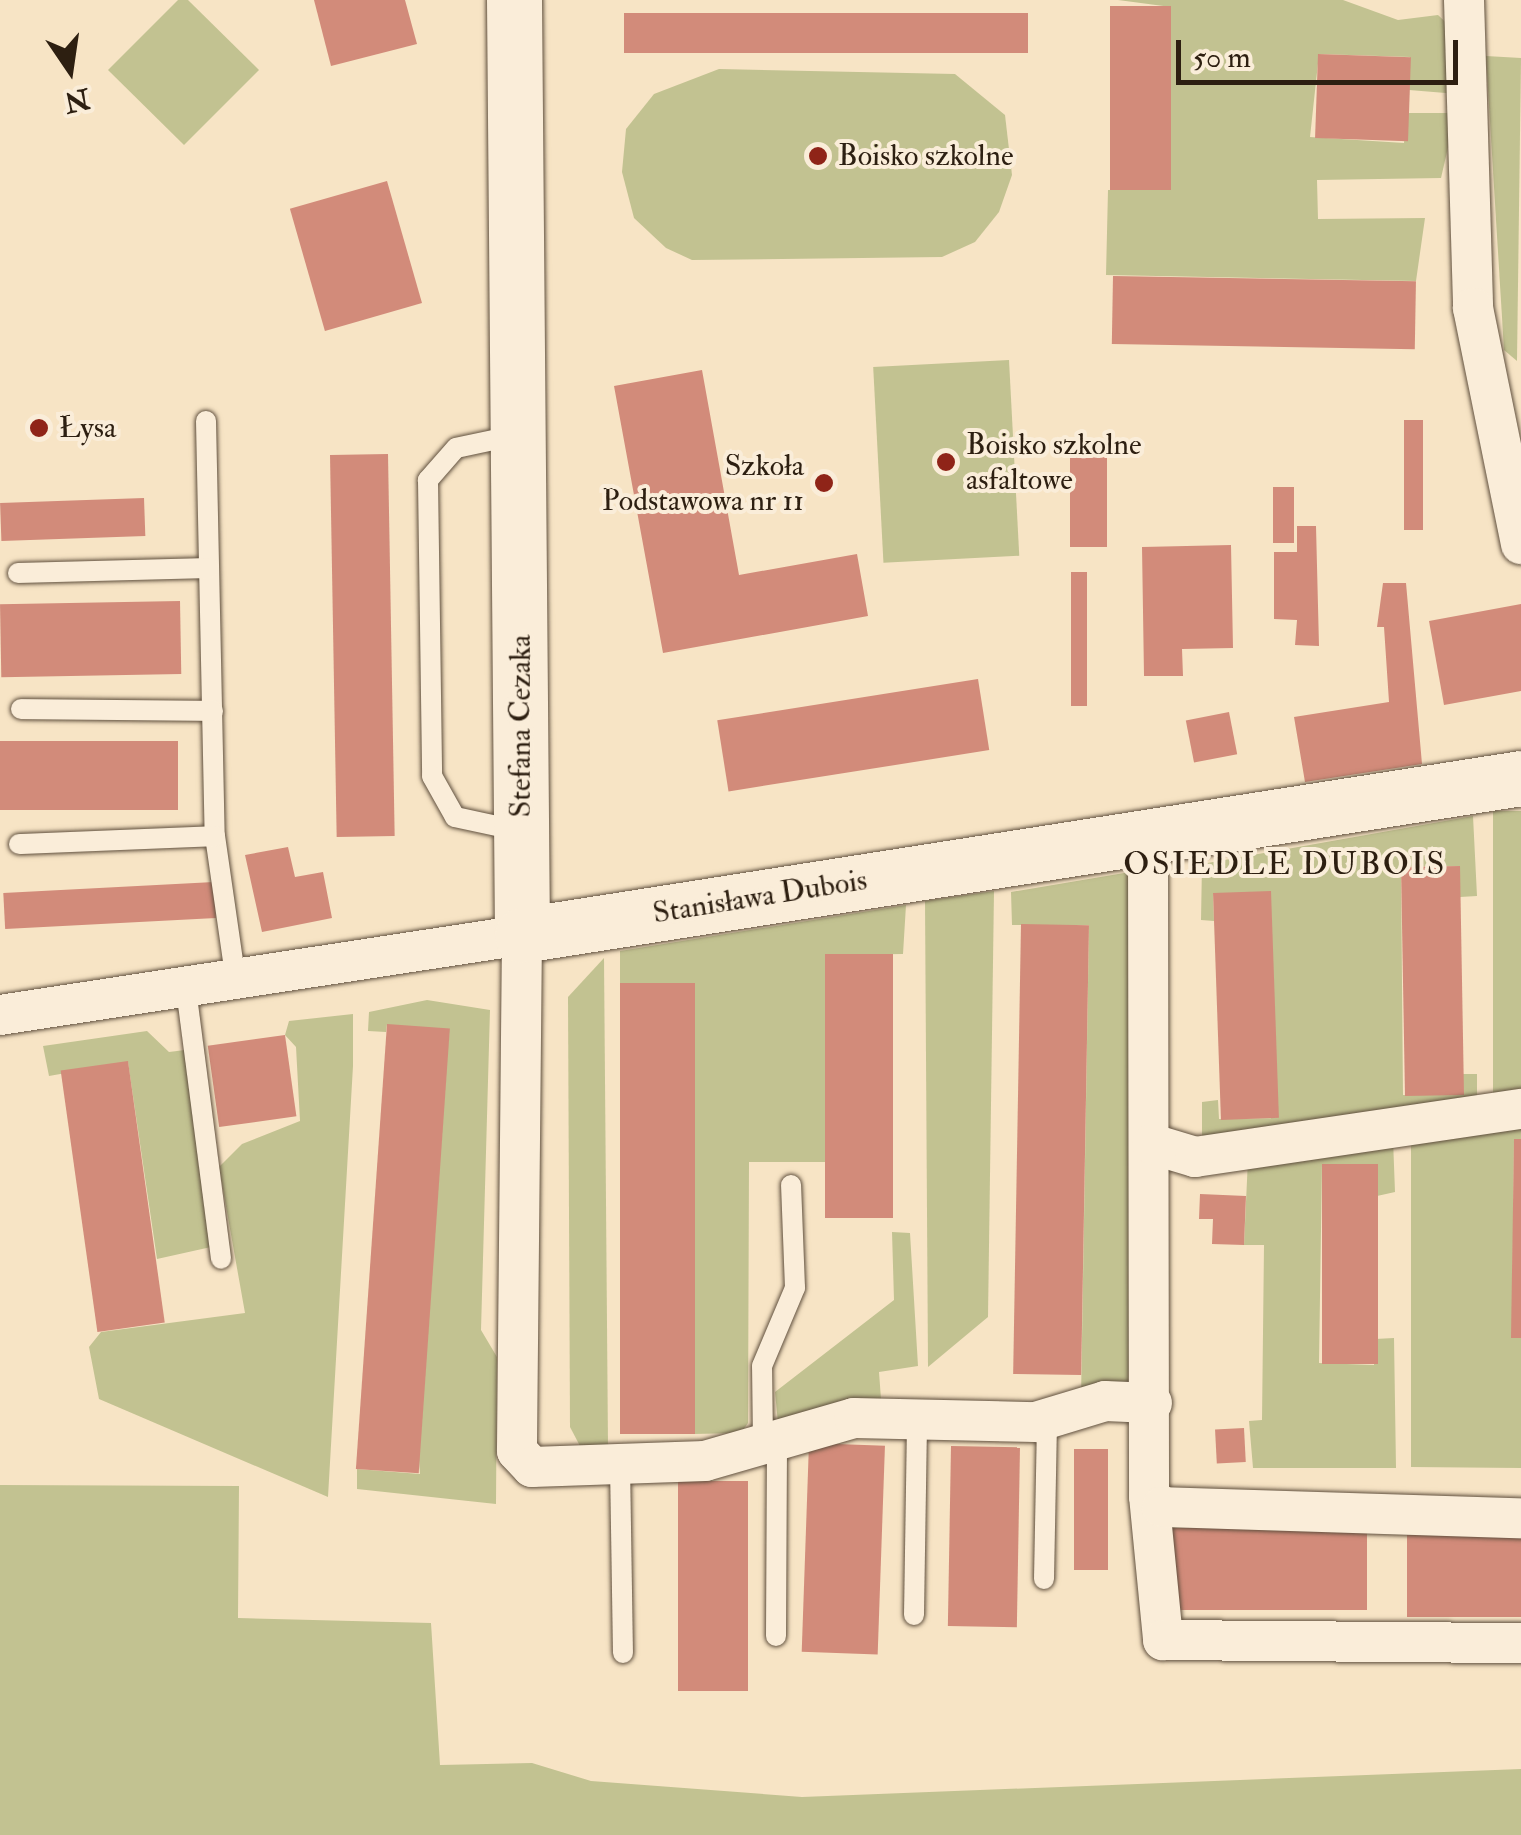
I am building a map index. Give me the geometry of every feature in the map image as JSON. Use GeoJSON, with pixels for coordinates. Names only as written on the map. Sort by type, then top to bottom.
{"type":"FeatureCollection","features":[{"type":"Feature","properties":{"kind":"street","name":"Stefana Cezaka"},"geometry":{"type":"LineString","coordinates":[[514,0],[522,832],[517,1451],[532,1467],[620,1464]]}},
{"type":"Feature","properties":{"kind":"street"},"geometry":{"type":"LineString","coordinates":[[1464,0],[1473,308],[1521,544]]}},
{"type":"Feature","properties":{"kind":"street","name":"Stanisława Dubois"},"geometry":{"type":"LineString","coordinates":[[0,1016],[1521,778]]}},
{"type":"Feature","properties":{"kind":"street"},"geometry":{"type":"LineString","coordinates":[[1148,837],[1152,1144],[1148,1496],[1163,1640],[1521,1643]]}},
{"type":"Feature","properties":{"kind":"street"},"geometry":{"type":"LineString","coordinates":[[1152,1144],[1195,1158],[1521,1108]]}},
{"type":"Feature","properties":{"kind":"street"},"geometry":{"type":"LineString","coordinates":[[620,1464],[705,1461],[854,1418],[1046,1420],[1105,1401],[1152,1403]]}},
{"type":"Feature","properties":{"kind":"street"},"geometry":{"type":"LineString","coordinates":[[1148,1496],[1162,1507],[1521,1518]]}},
{"type":"Feature","properties":{"kind":"lane"},"geometry":{"type":"LineString","coordinates":[[206,421],[215,836],[236,982]]}},
{"type":"Feature","properties":{"kind":"lane"},"geometry":{"type":"LineString","coordinates":[[519,434],[456,448],[428,480],[432,776],[455,817],[522,832]]}},
{"type":"Feature","properties":{"kind":"lane"},"geometry":{"type":"LineString","coordinates":[[18,573],[209,568]]}},
{"type":"Feature","properties":{"kind":"lane"},"geometry":{"type":"LineString","coordinates":[[21,709],[212,711]]}},
{"type":"Feature","properties":{"kind":"lane"},"geometry":{"type":"LineString","coordinates":[[19,844],[215,836]]}},
{"type":"Feature","properties":{"kind":"lane"},"geometry":{"type":"LineString","coordinates":[[186,989],[221,1259]]}},
{"type":"Feature","properties":{"kind":"lane"},"geometry":{"type":"LineString","coordinates":[[776,1636],[770,1442],[762,1366],[795,1288],[791,1186]]}},
{"type":"Feature","properties":{"kind":"lane"},"geometry":{"type":"LineString","coordinates":[[914,1615],[917,1420]]}},
{"type":"Feature","properties":{"kind":"lane"},"geometry":{"type":"LineString","coordinates":[[1044,1579],[1046,1420]]}},
{"type":"Feature","properties":{"kind":"lane"},"geometry":{"type":"LineString","coordinates":[[620,1464],[623,1652]]}},
{"type":"Feature","properties":{"kind":"green space"},"geometry":{"type":"Polygon","coordinates":[[[178,0],[188,0],[259,70],[184,145],[108,70],[178,0]]]}},
{"type":"Feature","properties":{"kind":"green space"},"geometry":{"type":"Polygon","coordinates":[[[1118,0],[1343,0],[1398,20],[1438,15],[1457,33],[1458,94],[1409,90],[1410,57],[1319,54],[1310,137],[1404,143],[1406,113],[1456,113],[1441,178],[1317,180],[1318,219],[1425,218],[1416,281],[1106,275],[1108,190],[1169,190],[1171,7],[1118,0]]]}},
{"type":"Feature","properties":{"kind":"green space"},"geometry":{"type":"Polygon","coordinates":[[[1486,56],[1521,58],[1517,361],[1504,350],[1486,56]]]}},
{"type":"Feature","properties":{"kind":"green space","name":"Boisko szkolne"},"geometry":{"type":"Polygon","coordinates":[[[719,69],[955,74],[1005,115],[1012,175],[999,212],[975,242],[942,257],[692,260],[666,248],[634,218],[622,172],[626,129],[654,94],[719,69]]]}},
{"type":"Feature","properties":{"kind":"green space","name":"Boisko szkolne asfaltowe"},"geometry":{"type":"Polygon","coordinates":[[[1009,360],[1019,556],[883,563],[873,367],[1009,360]]]}},
{"type":"Feature","properties":{"kind":"green space"},"geometry":{"type":"Polygon","coordinates":[[[1493,811],[1521,811],[1521,1100],[1493,1100],[1493,811]]]}},
{"type":"Feature","properties":{"kind":"green space"},"geometry":{"type":"Polygon","coordinates":[[[1473,816],[1477,896],[1460,897],[1460,866],[1401,867],[1403,1095],[1462,1095],[1462,1074],[1477,1074],[1477,1107],[1202,1144],[1202,1102],[1218,1100],[1219,1119],[1276,1118],[1213,893],[1214,921],[1201,920],[1202,864],[1473,816]]]}},
{"type":"Feature","properties":{"kind":"green space"},"geometry":{"type":"Polygon","coordinates":[[[1130,872],[1138,1378],[1081,1398],[1089,925],[1012,925],[1011,892],[1130,872]]]}},
{"type":"Feature","properties":{"kind":"green space"},"geometry":{"type":"Polygon","coordinates":[[[994,891],[988,1317],[928,1367],[925,901],[994,891]]]}},
{"type":"Feature","properties":{"kind":"green space"},"geometry":{"type":"Polygon","coordinates":[[[906,905],[903,954],[826,955],[825,1162],[749,1162],[748,1423],[741,1433],[693,1434],[694,983],[620,983],[620,951],[906,905]]]}},
{"type":"Feature","properties":{"kind":"green space"},"geometry":{"type":"Polygon","coordinates":[[[604,958],[608,1446],[580,1446],[570,1427],[568,997],[604,958]]]}},
{"type":"Feature","properties":{"kind":"green space"},"geometry":{"type":"Polygon","coordinates":[[[427,1000],[490,1010],[481,1330],[497,1357],[496,1504],[357,1489],[357,1469],[420,1474],[387,1024],[386,1032],[368,1031],[369,1012],[427,1000]]]}},
{"type":"Feature","properties":{"kind":"green space"},"geometry":{"type":"Polygon","coordinates":[[[353,1014],[328,1497],[99,1399],[89,1347],[101,1332],[245,1313],[219,1167],[242,1144],[300,1121],[296,1047],[285,1035],[289,1021],[353,1014]]]}},
{"type":"Feature","properties":{"kind":"green space"},"geometry":{"type":"Polygon","coordinates":[[[147,1031],[169,1052],[185,1050],[211,1247],[157,1259],[128,1062],[49,1076],[43,1046],[147,1031]]]}},
{"type":"Feature","properties":{"kind":"green space"},"geometry":{"type":"Polygon","coordinates":[[[1521,1121],[1521,1139],[1514,1140],[1512,1337],[1521,1338],[1521,1468],[1411,1467],[1411,1136],[1521,1121]]]}},
{"type":"Feature","properties":{"kind":"green space"},"geometry":{"type":"Polygon","coordinates":[[[1393,1139],[1395,1192],[1377,1196],[1377,1164],[1322,1164],[1319,1363],[1374,1365],[1375,1339],[1394,1338],[1396,1468],[1253,1468],[1249,1421],[1262,1420],[1264,1245],[1244,1245],[1248,1159],[1393,1139]]]}},
{"type":"Feature","properties":{"kind":"green space"},"geometry":{"type":"Polygon","coordinates":[[[892,1232],[910,1233],[918,1366],[879,1372],[881,1399],[778,1423],[775,1392],[894,1300],[892,1232]]]}},
{"type":"Feature","properties":{"kind":"green space"},"geometry":{"type":"Polygon","coordinates":[[[0,1485],[239,1486],[238,1618],[431,1623],[440,1765],[532,1763],[591,1781],[802,1797],[1521,1769],[1521,1835],[0,1835],[0,1485]]]}},
{"type":"Feature","properties":{"kind":"building"},"geometry":{"type":"Polygon","coordinates":[[[314,0],[405,0],[417,44],[331,66],[314,0]]]}},
{"type":"Feature","properties":{"kind":"building"},"geometry":{"type":"Polygon","coordinates":[[[1110,6],[1171,6],[1171,190],[1110,190],[1110,6]]]}},
{"type":"Feature","properties":{"kind":"building"},"geometry":{"type":"Polygon","coordinates":[[[624,13],[1028,13],[1028,53],[624,53],[624,13]]]}},
{"type":"Feature","properties":{"kind":"building"},"geometry":{"type":"Polygon","coordinates":[[[1318,54],[1411,57],[1408,141],[1315,138],[1318,54]]]}},
{"type":"Feature","properties":{"kind":"building"},"geometry":{"type":"Polygon","coordinates":[[[387,181],[422,303],[325,331],[290,209],[387,181]]]}},
{"type":"Feature","properties":{"kind":"building"},"geometry":{"type":"Polygon","coordinates":[[[1113,276],[1416,281],[1415,349],[1112,344],[1113,276]]]}},
{"type":"Feature","properties":{"kind":"building"},"geometry":{"type":"Polygon","coordinates":[[[702,370],[739,575],[857,554],[868,616],[663,653],[614,386],[702,370]]]}},
{"type":"Feature","properties":{"kind":"building"},"geometry":{"type":"Polygon","coordinates":[[[1404,420],[1423,420],[1423,530],[1404,530],[1404,420]]]}},
{"type":"Feature","properties":{"kind":"building"},"geometry":{"type":"Polygon","coordinates":[[[1070,450],[1107,450],[1107,547],[1070,547],[1070,450]]]}},
{"type":"Feature","properties":{"kind":"building"},"geometry":{"type":"Polygon","coordinates":[[[388,454],[395,836],[337,837],[330,455],[388,454]]]}},
{"type":"Feature","properties":{"kind":"building"},"geometry":{"type":"Polygon","coordinates":[[[1273,487],[1294,487],[1294,543],[1273,543],[1273,487]]]}},
{"type":"Feature","properties":{"kind":"building"},"geometry":{"type":"Polygon","coordinates":[[[144,498],[145,536],[1,541],[0,503],[144,498]]]}},
{"type":"Feature","properties":{"kind":"building"},"geometry":{"type":"Polygon","coordinates":[[[1297,526],[1316,526],[1319,646],[1295,645],[1297,620],[1274,619],[1274,552],[1297,552],[1297,526]]]}},
{"type":"Feature","properties":{"kind":"building"},"geometry":{"type":"Polygon","coordinates":[[[1231,545],[1233,648],[1182,649],[1183,676],[1144,676],[1142,547],[1231,545]]]}},
{"type":"Feature","properties":{"kind":"building"},"geometry":{"type":"Polygon","coordinates":[[[1071,572],[1087,572],[1087,706],[1071,706],[1071,572]]]}},
{"type":"Feature","properties":{"kind":"building"},"geometry":{"type":"Polygon","coordinates":[[[1383,583],[1406,583],[1422,764],[1305,782],[1294,717],[1389,702],[1384,627],[1377,627],[1383,583]]]}},
{"type":"Feature","properties":{"kind":"building"},"geometry":{"type":"Polygon","coordinates":[[[180,601],[181,674],[1,677],[0,604],[180,601]]]}},
{"type":"Feature","properties":{"kind":"building"},"geometry":{"type":"Polygon","coordinates":[[[1521,604],[1521,691],[1444,705],[1429,621],[1521,604]]]}},
{"type":"Feature","properties":{"kind":"building"},"geometry":{"type":"Polygon","coordinates":[[[978,679],[989,750],[729,791],[717,720],[978,679]]]}},
{"type":"Feature","properties":{"kind":"building"},"geometry":{"type":"Polygon","coordinates":[[[1229,712],[1237,754],[1194,763],[1186,720],[1229,712]]]}},
{"type":"Feature","properties":{"kind":"building"},"geometry":{"type":"Polygon","coordinates":[[[0,741],[178,741],[178,810],[0,810],[0,741]]]}},
{"type":"Feature","properties":{"kind":"building"},"geometry":{"type":"Polygon","coordinates":[[[288,847],[295,877],[323,872],[332,918],[262,932],[245,855],[288,847]]]}},
{"type":"Feature","properties":{"kind":"building"},"geometry":{"type":"Polygon","coordinates":[[[1460,866],[1464,1095],[1405,1096],[1401,867],[1460,866]]]}},
{"type":"Feature","properties":{"kind":"building"},"geometry":{"type":"Polygon","coordinates":[[[214,882],[216,918],[5,929],[3,893],[214,882]]]}},
{"type":"Feature","properties":{"kind":"building"},"geometry":{"type":"Polygon","coordinates":[[[1271,891],[1279,1118],[1221,1120],[1213,893],[1271,891]]]}},
{"type":"Feature","properties":{"kind":"building"},"geometry":{"type":"Polygon","coordinates":[[[1021,924],[1089,925],[1081,1375],[1013,1374],[1021,924]]]}},
{"type":"Feature","properties":{"kind":"building"},"geometry":{"type":"Polygon","coordinates":[[[825,954],[893,954],[893,1218],[825,1218],[825,954]]]}},
{"type":"Feature","properties":{"kind":"building"},"geometry":{"type":"Polygon","coordinates":[[[620,983],[695,983],[695,1434],[620,1434],[620,983]]]}},
{"type":"Feature","properties":{"kind":"building"},"geometry":{"type":"Polygon","coordinates":[[[387,1024],[450,1028],[419,1473],[356,1469],[387,1024]]]}},
{"type":"Feature","properties":{"kind":"building"},"geometry":{"type":"Polygon","coordinates":[[[285,1035],[296,1116],[219,1127],[208,1046],[285,1035]]]}},
{"type":"Feature","properties":{"kind":"building"},"geometry":{"type":"Polygon","coordinates":[[[128,1061],[165,1322],[97,1332],[61,1070],[128,1061]]]}},
{"type":"Feature","properties":{"kind":"building"},"geometry":{"type":"Polygon","coordinates":[[[1514,1139],[1521,1139],[1521,1338],[1511,1338],[1514,1139]]]}},
{"type":"Feature","properties":{"kind":"building"},"geometry":{"type":"Polygon","coordinates":[[[1322,1164],[1378,1164],[1378,1364],[1322,1364],[1322,1164]]]}},
{"type":"Feature","properties":{"kind":"building"},"geometry":{"type":"Polygon","coordinates":[[[1200,1194],[1246,1196],[1244,1245],[1212,1244],[1213,1219],[1199,1219],[1200,1194]]]}},
{"type":"Feature","properties":{"kind":"building"},"geometry":{"type":"Polygon","coordinates":[[[1244,1428],[1246,1462],[1217,1463],[1215,1430],[1244,1428]]]}},
{"type":"Feature","properties":{"kind":"building"},"geometry":{"type":"Polygon","coordinates":[[[809,1443],[885,1446],[878,1655],[802,1652],[809,1443]]]}},
{"type":"Feature","properties":{"kind":"building"},"geometry":{"type":"Polygon","coordinates":[[[951,1446],[1020,1447],[1017,1627],[948,1626],[951,1446]]]}},
{"type":"Feature","properties":{"kind":"building"},"geometry":{"type":"Polygon","coordinates":[[[1074,1449],[1108,1449],[1108,1570],[1074,1570],[1074,1449]]]}},
{"type":"Feature","properties":{"kind":"building"},"geometry":{"type":"Polygon","coordinates":[[[678,1481],[748,1481],[748,1691],[678,1691],[678,1481]]]}},
{"type":"Feature","properties":{"kind":"building"},"geometry":{"type":"Polygon","coordinates":[[[1172,1528],[1367,1528],[1367,1610],[1172,1610],[1172,1528]]]}},
{"type":"Feature","properties":{"kind":"building"},"geometry":{"type":"Polygon","coordinates":[[[1407,1535],[1521,1535],[1521,1617],[1407,1617],[1407,1535]]]}},
{"type":"Feature","properties":{"kind":"place","name":"Boisko szkolne"},"geometry":{"type":"Point","coordinates":[818,156]}},
{"type":"Feature","properties":{"kind":"place","name":"Łysa"},"geometry":{"type":"Point","coordinates":[39,428]}},
{"type":"Feature","properties":{"kind":"place","name":"Boisko szkolne asfaltowe"},"geometry":{"type":"Point","coordinates":[946,462]}},
{"type":"Feature","properties":{"kind":"place","name":"Szkoła Podstawowa nr 11"},"geometry":{"type":"Point","coordinates":[824,483]}},
{"type":"Feature","properties":{"kind":"district","name":"OSIEDLE DUBOIS"},"geometry":{"type":"Point","coordinates":[1285,864]}}]}
